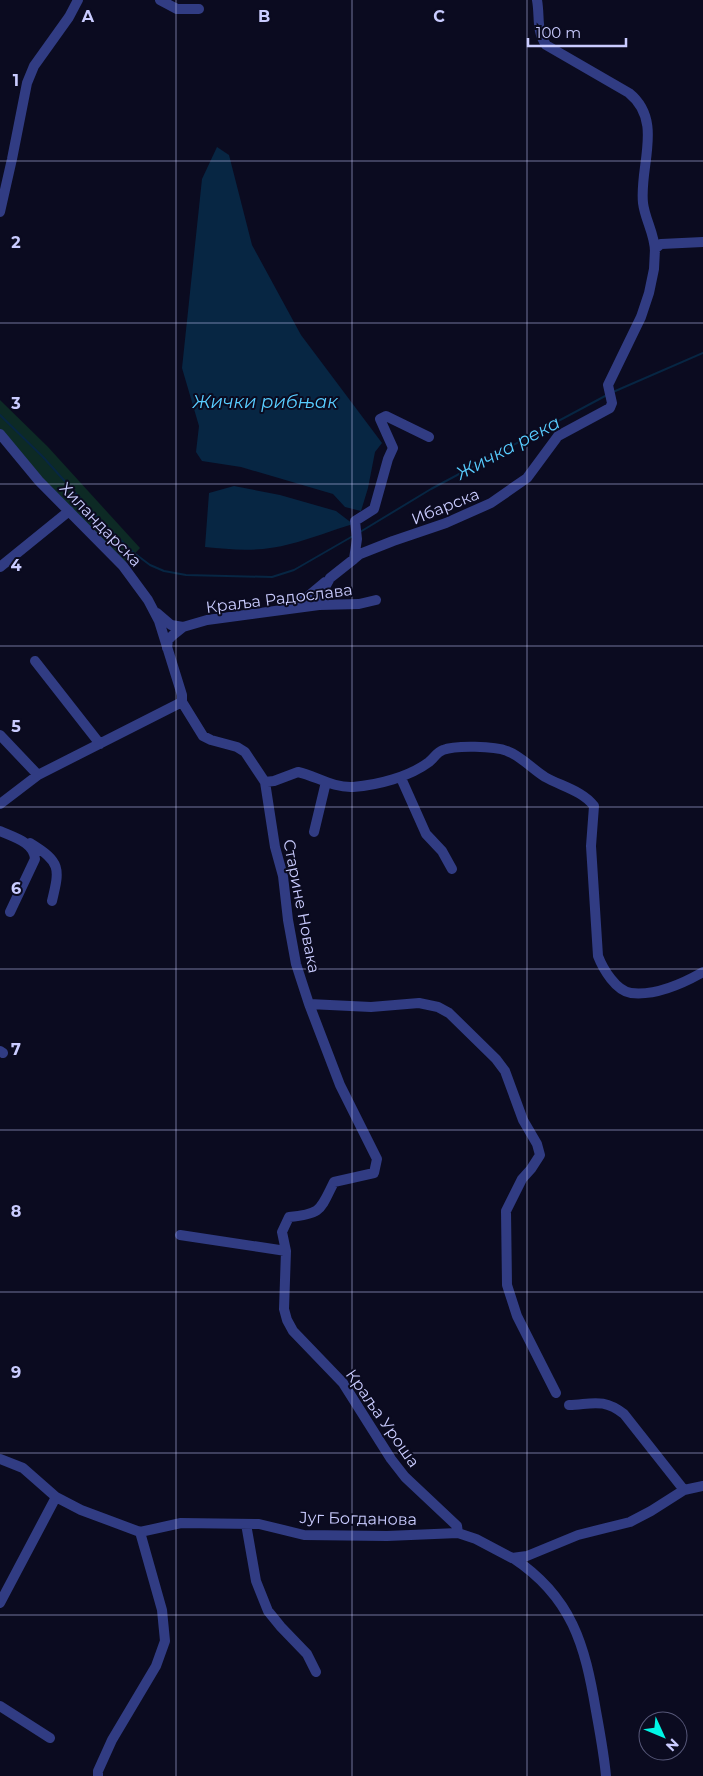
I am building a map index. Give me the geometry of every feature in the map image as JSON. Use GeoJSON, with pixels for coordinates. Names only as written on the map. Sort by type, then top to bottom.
{"type":"FeatureCollection","features":[{"type":"Feature","properties":{"kind":"street"},"geometry":{"type":"LineString","coordinates":[[0,212],[27,83],[34,66],[69,17],[78,0]]}},
{"type":"Feature","properties":{"kind":"street"},"geometry":{"type":"LineString","coordinates":[[160,0],[177,8],[199,9]]}},
{"type":"Feature","properties":{"kind":"street"},"geometry":{"type":"LineString","coordinates":[[537,0],[538,28],[546,45],[628,93],[638,102],[645,114],[648,134],[643,204],[654,237],[655,252]]}},
{"type":"Feature","properties":{"kind":"street"},"geometry":{"type":"LineString","coordinates":[[655,252],[661,244],[703,242]]}},
{"type":"Feature","properties":{"kind":"street","name":"Ибарска"},"geometry":{"type":"LineString","coordinates":[[294,608],[360,554],[446,523],[490,503],[527,478],[558,436],[612,405],[609,395],[609,382],[631,339],[649,293],[654,270],[655,252]]}},
{"type":"Feature","properties":{"kind":"street"},"geometry":{"type":"LineString","coordinates":[[354,558],[355,521],[370,512],[375,506],[392,451],[392,444],[380,419],[386,416],[429,437]]}},
{"type":"Feature","properties":{"kind":"street","name":"Хиландарска"},"geometry":{"type":"LineString","coordinates":[[0,434],[39,481],[123,566],[154,611],[159,621],[182,695],[182,702]]}},
{"type":"Feature","properties":{"kind":"street"},"geometry":{"type":"LineString","coordinates":[[0,567],[69,511]]}},
{"type":"Feature","properties":{"kind":"street","name":"Ибарска"},"geometry":{"type":"LineString","coordinates":[[319,605],[330,578]]}},
{"type":"Feature","properties":{"kind":"street","name":"Краља Радослава"},"geometry":{"type":"LineString","coordinates":[[183,627],[206,620],[319,605],[359,604],[376,600]]}},
{"type":"Feature","properties":{"kind":"street"},"geometry":{"type":"LineString","coordinates":[[154,611],[171,625],[183,627]]}},
{"type":"Feature","properties":{"kind":"street"},"geometry":{"type":"LineString","coordinates":[[167,649],[168,640],[183,627]]}},
{"type":"Feature","properties":{"kind":"street"},"geometry":{"type":"LineString","coordinates":[[35,661],[100,744]]}},
{"type":"Feature","properties":{"kind":"street"},"geometry":{"type":"LineString","coordinates":[[0,804],[38,775],[182,702]]}},
{"type":"Feature","properties":{"kind":"street","name":"Старине Новака"},"geometry":{"type":"LineString","coordinates":[[182,702],[203,736],[237,747],[245,752],[265,782],[275,847],[283,876],[296,964],[309,1004]]}},
{"type":"Feature","properties":{"kind":"street"},"geometry":{"type":"LineString","coordinates":[[0,735],[38,775]]}},
{"type":"Feature","properties":{"kind":"street"},"geometry":{"type":"LineString","coordinates":[[265,782],[274,781],[298,772],[326,782],[352,787],[401,778],[429,762],[440,750],[447,748],[480,747],[506,750],[516,755],[532,770],[584,796],[594,806],[592,854],[598,956],[602,967],[614,983],[630,993],[658,991],[680,985],[703,972]]}},
{"type":"Feature","properties":{"kind":"street"},"geometry":{"type":"LineString","coordinates":[[401,778],[426,834],[442,852],[452,869]]}},
{"type":"Feature","properties":{"kind":"street"},"geometry":{"type":"LineString","coordinates":[[314,832],[326,782]]}},
{"type":"Feature","properties":{"kind":"street"},"geometry":{"type":"LineString","coordinates":[[0,827],[41,849],[56,864],[58,879],[52,902]]}},
{"type":"Feature","properties":{"kind":"street"},"geometry":{"type":"LineString","coordinates":[[0,831],[19,839],[30,847],[35,859],[10,912]]}},
{"type":"Feature","properties":{"kind":"street"},"geometry":{"type":"LineString","coordinates":[[309,1004],[371,1006],[419,1003],[438,1008],[449,1013],[461,1024],[496,1059],[505,1071],[523,1120],[537,1144],[540,1155],[522,1179],[506,1211],[507,1285],[517,1316],[556,1393]]}},
{"type":"Feature","properties":{"kind":"street","name":"Краља Уроша"},"geometry":{"type":"LineString","coordinates":[[309,1004],[340,1085],[377,1159],[374,1173],[334,1182],[322,1207],[309,1215],[289,1217],[282,1232],[286,1251],[284,1309],[287,1320],[293,1331],[343,1383],[355,1399],[391,1459],[405,1477],[457,1526],[458,1533]]}},
{"type":"Feature","properties":{"kind":"street"},"geometry":{"type":"LineString","coordinates":[[180,1235],[286,1251]]}},
{"type":"Feature","properties":{"kind":"street"},"geometry":{"type":"LineString","coordinates":[[570,1405],[605,1404],[614,1407],[624,1414],[684,1490]]}},
{"type":"Feature","properties":{"kind":"street"},"geometry":{"type":"LineString","coordinates":[[0,1459],[24,1468],[56,1496],[81,1510],[140,1532],[162,1610],[165,1641],[156,1666],[112,1740],[98,1773],[88,1776]]}},
{"type":"Feature","properties":{"kind":"street"},"geometry":{"type":"LineString","coordinates":[[512,1558],[527,1556],[578,1535],[630,1522],[684,1490],[703,1486]]}},
{"type":"Feature","properties":{"kind":"street"},"geometry":{"type":"LineString","coordinates":[[0,1604],[56,1496]]}},
{"type":"Feature","properties":{"kind":"street","name":"Југ Богданова"},"geometry":{"type":"LineString","coordinates":[[140,1532],[181,1523],[259,1524],[304,1535],[387,1536],[458,1533],[476,1539],[526,1567],[549,1588],[568,1615],[580,1640],[592,1687],[606,1776]]}},
{"type":"Feature","properties":{"kind":"street"},"geometry":{"type":"LineString","coordinates":[[246,1524],[256,1582],[265,1604],[281,1627],[307,1654],[316,1672]]}},
{"type":"Feature","properties":{"kind":"street"},"geometry":{"type":"LineString","coordinates":[[0,1706],[50,1738]]}},
{"type":"Feature","properties":{"kind":"green space"},"geometry":{"type":"Polygon","coordinates":[[[0,400],[48,447],[140,548],[123,566],[0,434],[0,400]]]}},
{"type":"Feature","properties":{"kind":"water","name":"Жички рибњак"},"geometry":{"type":"Polygon","coordinates":[[[217,147],[229,155],[252,245],[301,335],[382,443],[375,452],[368,488],[361,511],[345,507],[333,494],[241,467],[202,461],[196,452],[199,426],[182,368],[202,179],[217,147]]]}},
{"type":"Feature","properties":{"kind":"water"},"geometry":{"type":"Polygon","coordinates":[[[234,486],[280,495],[336,511],[353,524],[279,547],[237,549],[205,547],[209,493],[234,486]]]}},
{"type":"Feature","properties":{"kind":"waterway","name":"Жичка река"},"geometry":{"type":"LineString","coordinates":[[613,392],[703,353]]}},
{"type":"Feature","properties":{"kind":"waterway","name":"Жичка река"},"geometry":{"type":"LineString","coordinates":[[360,532],[431,489],[607,395]]}},
{"type":"Feature","properties":{"kind":"waterway"},"geometry":{"type":"LineString","coordinates":[[0,415],[43,457],[98,518],[134,553],[150,565],[164,571],[186,575],[272,577],[294,570],[353,536]]}}]}
